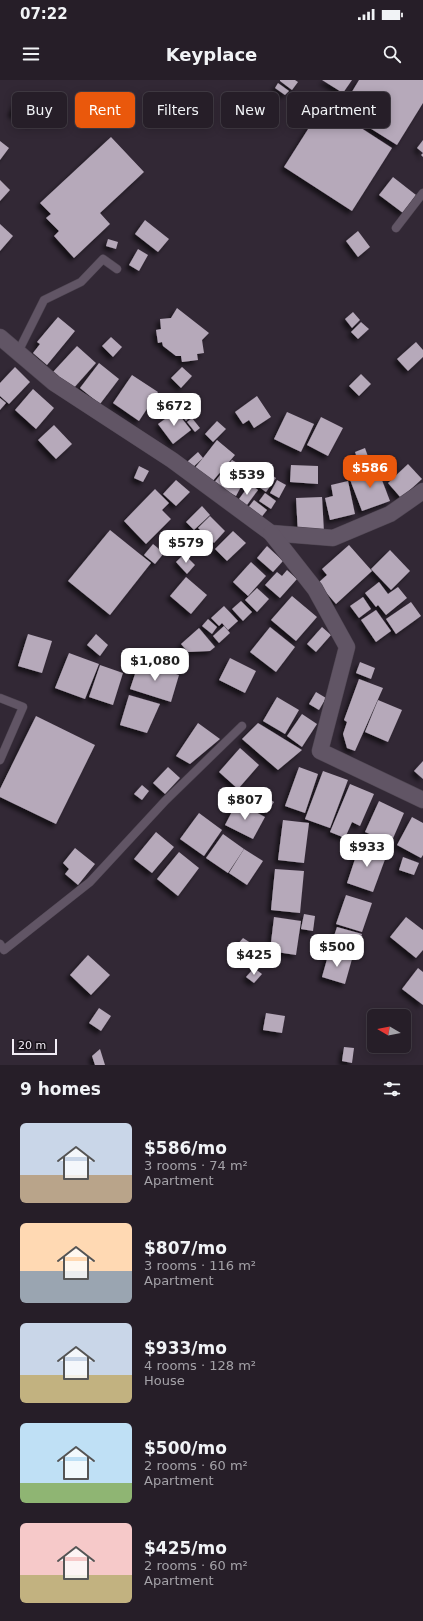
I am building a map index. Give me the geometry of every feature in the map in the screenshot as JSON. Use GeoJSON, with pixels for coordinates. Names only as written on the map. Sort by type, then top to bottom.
{"type":"FeatureCollection","features":[{"type":"Feature","properties":{"kind":"street"},"geometry":{"type":"LineString","coordinates":[[0,337],[54,383],[172,460],[271,533],[315,589],[347,647],[320,751],[423,800]]}},
{"type":"Feature","properties":{"kind":"street"},"geometry":{"type":"LineString","coordinates":[[271,533],[333,538],[390,514],[423,491]]}},
{"type":"Feature","properties":{"kind":"lane"},"geometry":{"type":"LineString","coordinates":[[396,228],[423,193]]}},
{"type":"Feature","properties":{"kind":"lane"},"geometry":{"type":"LineString","coordinates":[[18,352],[44,300],[81,282],[103,259],[117,269]]}},
{"type":"Feature","properties":{"kind":"lane"},"geometry":{"type":"LineString","coordinates":[[0,698],[23,707],[0,760]]}},
{"type":"Feature","properties":{"kind":"lane"},"geometry":{"type":"LineString","coordinates":[[0,944],[4,950],[90,882],[165,801],[242,726]]}},
{"type":"Feature","properties":{"kind":"building"},"geometry":{"type":"Polygon","coordinates":[[[280,80],[295,80],[298,82],[292,90],[280,80]]]}},
{"type":"Feature","properties":{"kind":"building"},"geometry":{"type":"Polygon","coordinates":[[[322,80],[352,80],[344,92],[322,80]]]}},
{"type":"Feature","properties":{"kind":"building"},"geometry":{"type":"Polygon","coordinates":[[[359,80],[423,80],[423,103],[397,145],[370,128],[390,128],[390,92],[352,92],[359,80]]]}},
{"type":"Feature","properties":{"kind":"building"},"geometry":{"type":"Polygon","coordinates":[[[278,83],[289,91],[285,95],[275,88],[278,83]]]}},
{"type":"Feature","properties":{"kind":"building"},"geometry":{"type":"Polygon","coordinates":[[[309,128],[361,128],[392,148],[352,211],[284,167],[309,128]]]}},
{"type":"Feature","properties":{"kind":"building"},"geometry":{"type":"Polygon","coordinates":[[[111,137],[144,172],[100,213],[110,224],[74,258],[54,236],[59,231],[46,218],[51,214],[40,203],[111,137]]]}},
{"type":"Feature","properties":{"kind":"building"},"geometry":{"type":"Polygon","coordinates":[[[423,140],[423,153],[417,148],[423,140]]]}},
{"type":"Feature","properties":{"kind":"building"},"geometry":{"type":"Polygon","coordinates":[[[0,141],[9,148],[0,160],[0,141]]]}},
{"type":"Feature","properties":{"kind":"building"},"geometry":{"type":"Polygon","coordinates":[[[393,177],[416,195],[403,213],[379,195],[393,177]]]}},
{"type":"Feature","properties":{"kind":"building"},"geometry":{"type":"Polygon","coordinates":[[[0,180],[10,190],[0,201],[0,180]]]}},
{"type":"Feature","properties":{"kind":"building"},"geometry":{"type":"Polygon","coordinates":[[[145,220],[169,239],[158,252],[135,234],[145,220]]]}},
{"type":"Feature","properties":{"kind":"building"},"geometry":{"type":"Polygon","coordinates":[[[0,224],[13,236],[0,251],[0,224]]]}},
{"type":"Feature","properties":{"kind":"building"},"geometry":{"type":"Polygon","coordinates":[[[358,231],[370,247],[358,257],[346,241],[358,231]]]}},
{"type":"Feature","properties":{"kind":"building"},"geometry":{"type":"Polygon","coordinates":[[[108,239],[118,242],[116,249],[106,246],[108,239]]]}},
{"type":"Feature","properties":{"kind":"building"},"geometry":{"type":"Polygon","coordinates":[[[138,249],[148,255],[139,271],[129,265],[138,249]]]}},
{"type":"Feature","properties":{"kind":"building"},"geometry":{"type":"Polygon","coordinates":[[[177,308],[209,333],[202,340],[204,353],[197,354],[198,360],[182,362],[181,356],[176,356],[163,346],[162,342],[158,343],[156,330],[161,329],[160,319],[171,318],[177,308]]]}},
{"type":"Feature","properties":{"kind":"building"},"geometry":{"type":"Polygon","coordinates":[[[353,312],[360,320],[352,328],[345,319],[353,312]]]}},
{"type":"Feature","properties":{"kind":"building"},"geometry":{"type":"Polygon","coordinates":[[[58,317],[75,331],[47,365],[33,353],[40,344],[37,342],[58,317]]]}},
{"type":"Feature","properties":{"kind":"building"},"geometry":{"type":"Polygon","coordinates":[[[361,322],[369,329],[358,339],[351,332],[361,322]]]}},
{"type":"Feature","properties":{"kind":"building"},"geometry":{"type":"Polygon","coordinates":[[[111,337],[122,347],[113,357],[102,346],[111,337]]]}},
{"type":"Feature","properties":{"kind":"building"},"geometry":{"type":"Polygon","coordinates":[[[416,342],[423,350],[423,357],[408,371],[397,359],[416,342]]]}},
{"type":"Feature","properties":{"kind":"building"},"geometry":{"type":"Polygon","coordinates":[[[77,346],[96,363],[72,390],[53,372],[77,346]]]}},
{"type":"Feature","properties":{"kind":"building"},"geometry":{"type":"Polygon","coordinates":[[[99,363],[119,379],[100,404],[80,388],[99,363]]]}},
{"type":"Feature","properties":{"kind":"building"},"geometry":{"type":"Polygon","coordinates":[[[15,367],[30,382],[9,404],[0,396],[0,383],[15,367]]]}},
{"type":"Feature","properties":{"kind":"building"},"geometry":{"type":"Polygon","coordinates":[[[182,367],[192,376],[181,388],[171,378],[182,367]]]}},
{"type":"Feature","properties":{"kind":"building"},"geometry":{"type":"Polygon","coordinates":[[[361,374],[371,384],[359,396],[349,386],[361,374]]]}},
{"type":"Feature","properties":{"kind":"building"},"geometry":{"type":"Polygon","coordinates":[[[132,375],[158,392],[139,421],[113,403],[132,375]]]}},
{"type":"Feature","properties":{"kind":"building"},"geometry":{"type":"Polygon","coordinates":[[[33,389],[54,408],[36,429],[15,410],[33,389]]]}},
{"type":"Feature","properties":{"kind":"building"},"geometry":{"type":"Polygon","coordinates":[[[257,396],[271,417],[254,428],[249,420],[243,424],[235,412],[257,396]]]}},
{"type":"Feature","properties":{"kind":"building"},"geometry":{"type":"Polygon","coordinates":[[[0,398],[6,403],[0,410],[0,398]]]}},
{"type":"Feature","properties":{"kind":"building"},"geometry":{"type":"Polygon","coordinates":[[[183,405],[191,416],[186,421],[177,410],[183,405]]]}},
{"type":"Feature","properties":{"kind":"building"},"geometry":{"type":"Polygon","coordinates":[[[176,411],[191,430],[173,444],[158,424],[176,411]]]}},
{"type":"Feature","properties":{"kind":"building"},"geometry":{"type":"Polygon","coordinates":[[[287,412],[314,424],[301,452],[274,439],[287,412]]]}},
{"type":"Feature","properties":{"kind":"building"},"geometry":{"type":"Polygon","coordinates":[[[321,417],[343,428],[328,456],[307,445],[321,417]]]}},
{"type":"Feature","properties":{"kind":"building"},"geometry":{"type":"Polygon","coordinates":[[[192,418],[200,428],[195,432],[187,422],[192,418]]]}},
{"type":"Feature","properties":{"kind":"building"},"geometry":{"type":"Polygon","coordinates":[[[217,421],[226,429],[213,442],[205,434],[217,421]]]}},
{"type":"Feature","properties":{"kind":"building"},"geometry":{"type":"Polygon","coordinates":[[[54,425],[72,444],[56,459],[38,440],[54,425]]]}},
{"type":"Feature","properties":{"kind":"building"},"geometry":{"type":"Polygon","coordinates":[[[217,440],[235,455],[211,483],[194,469],[217,440]]]}},
{"type":"Feature","properties":{"kind":"building"},"geometry":{"type":"Polygon","coordinates":[[[365,448],[371,465],[361,469],[355,452],[365,448]]]}},
{"type":"Feature","properties":{"kind":"building"},"geometry":{"type":"Polygon","coordinates":[[[198,452],[203,458],[192,468],[187,462],[198,452]]]}},
{"type":"Feature","properties":{"kind":"building"},"geometry":{"type":"Polygon","coordinates":[[[390,455],[394,467],[380,472],[376,460],[390,455]]]}},
{"type":"Feature","properties":{"kind":"building"},"geometry":{"type":"Polygon","coordinates":[[[232,460],[250,470],[236,496],[213,484],[232,460]]]}},
{"type":"Feature","properties":{"kind":"building"},"geometry":{"type":"Polygon","coordinates":[[[408,464],[422,479],[401,498],[388,483],[408,464]]]}},
{"type":"Feature","properties":{"kind":"building"},"geometry":{"type":"Polygon","coordinates":[[[291,465],[318,466],[318,484],[290,482],[291,465]]]}},
{"type":"Feature","properties":{"kind":"building"},"geometry":{"type":"Polygon","coordinates":[[[139,466],[149,471],[143,482],[134,478],[139,466]]]}},
{"type":"Feature","properties":{"kind":"building"},"geometry":{"type":"Polygon","coordinates":[[[377,467],[390,501],[362,511],[349,477],[377,467]]]}},
{"type":"Feature","properties":{"kind":"building"},"geometry":{"type":"Polygon","coordinates":[[[264,470],[276,478],[266,492],[255,484],[264,470]]]}},
{"type":"Feature","properties":{"kind":"building"},"geometry":{"type":"Polygon","coordinates":[[[176,480],[190,492],[176,506],[163,494],[176,480]]]}},
{"type":"Feature","properties":{"kind":"building"},"geometry":{"type":"Polygon","coordinates":[[[277,480],[286,485],[279,498],[270,493],[277,480]]]}},
{"type":"Feature","properties":{"kind":"building"},"geometry":{"type":"Polygon","coordinates":[[[348,481],[355,514],[330,520],[325,498],[333,496],[331,485],[348,481]]]}},
{"type":"Feature","properties":{"kind":"building"},"geometry":{"type":"Polygon","coordinates":[[[250,484],[258,490],[244,509],[236,503],[250,484]]]}},
{"type":"Feature","properties":{"kind":"building"},"geometry":{"type":"Polygon","coordinates":[[[155,489],[169,503],[162,510],[171,519],[146,544],[124,521],[155,489]]]}},
{"type":"Feature","properties":{"kind":"building"},"geometry":{"type":"Polygon","coordinates":[[[265,493],[276,501],[271,509],[259,501],[265,493]]]}},
{"type":"Feature","properties":{"kind":"building"},"geometry":{"type":"Polygon","coordinates":[[[322,497],[324,532],[298,534],[296,498],[322,497]]]}},
{"type":"Feature","properties":{"kind":"building"},"geometry":{"type":"Polygon","coordinates":[[[254,500],[267,510],[260,519],[247,509],[254,500]]]}},
{"type":"Feature","properties":{"kind":"building"},"geometry":{"type":"Polygon","coordinates":[[[202,506],[210,515],[194,530],[186,522],[202,506]]]}},
{"type":"Feature","properties":{"kind":"building"},"geometry":{"type":"Polygon","coordinates":[[[210,516],[225,531],[214,543],[198,528],[210,516]]]}},
{"type":"Feature","properties":{"kind":"building"},"geometry":{"type":"Polygon","coordinates":[[[110,530],[151,563],[110,615],[68,581],[110,530]]]}},
{"type":"Feature","properties":{"kind":"building"},"geometry":{"type":"Polygon","coordinates":[[[233,531],[246,543],[227,561],[215,549],[233,531]]]}},
{"type":"Feature","properties":{"kind":"building"},"geometry":{"type":"Polygon","coordinates":[[[153,544],[164,553],[155,564],[144,555],[153,544]]]}},
{"type":"Feature","properties":{"kind":"building"},"geometry":{"type":"Polygon","coordinates":[[[349,545],[372,571],[336,604],[318,583],[327,575],[322,569],[349,545]]]}},
{"type":"Feature","properties":{"kind":"building"},"geometry":{"type":"Polygon","coordinates":[[[267,546],[283,561],[273,572],[257,558],[267,546]]]}},
{"type":"Feature","properties":{"kind":"building"},"geometry":{"type":"Polygon","coordinates":[[[390,550],[410,571],[391,590],[371,569],[390,550]]]}},
{"type":"Feature","properties":{"kind":"building"},"geometry":{"type":"Polygon","coordinates":[[[184,554],[195,565],[187,574],[176,562],[184,554]]]}},
{"type":"Feature","properties":{"kind":"building"},"geometry":{"type":"Polygon","coordinates":[[[251,562],[266,576],[248,596],[233,582],[251,562]]]}},
{"type":"Feature","properties":{"kind":"building"},"geometry":{"type":"Polygon","coordinates":[[[287,570],[297,579],[280,598],[265,585],[277,572],[282,576],[287,570]]]}},
{"type":"Feature","properties":{"kind":"building"},"geometry":{"type":"Polygon","coordinates":[[[186,577],[207,595],[191,614],[170,596],[186,577]]]}},
{"type":"Feature","properties":{"kind":"building"},"geometry":{"type":"Polygon","coordinates":[[[379,582],[388,594],[398,587],[407,598],[386,615],[378,605],[376,607],[365,593],[379,582]]]}},
{"type":"Feature","properties":{"kind":"building"},"geometry":{"type":"Polygon","coordinates":[[[257,588],[269,599],[257,612],[245,600],[257,588]]]}},
{"type":"Feature","properties":{"kind":"building"},"geometry":{"type":"Polygon","coordinates":[[[292,596],[317,617],[296,641],[271,620],[292,596]]]}},
{"type":"Feature","properties":{"kind":"building"},"geometry":{"type":"Polygon","coordinates":[[[363,597],[371,609],[359,618],[350,606],[363,597]]]}},
{"type":"Feature","properties":{"kind":"building"},"geometry":{"type":"Polygon","coordinates":[[[241,601],[252,612],[243,621],[232,609],[241,601]]]}},
{"type":"Feature","properties":{"kind":"building"},"geometry":{"type":"Polygon","coordinates":[[[411,602],[421,616],[396,634],[386,619],[411,602]]]}},
{"type":"Feature","properties":{"kind":"building"},"geometry":{"type":"Polygon","coordinates":[[[224,606],[238,621],[228,630],[222,623],[219,626],[211,618],[224,606]]]}},
{"type":"Feature","properties":{"kind":"building"},"geometry":{"type":"Polygon","coordinates":[[[376,610],[391,631],[376,642],[361,620],[376,610]]]}},
{"type":"Feature","properties":{"kind":"building"},"geometry":{"type":"Polygon","coordinates":[[[208,619],[217,627],[212,634],[202,626],[208,619]]]}},
{"type":"Feature","properties":{"kind":"building"},"geometry":{"type":"Polygon","coordinates":[[[224,626],[230,633],[219,643],[213,636],[224,626]]]}},
{"type":"Feature","properties":{"kind":"building"},"geometry":{"type":"Polygon","coordinates":[[[270,627],[295,647],[276,672],[250,652],[270,627]]]}},
{"type":"Feature","properties":{"kind":"building"},"geometry":{"type":"Polygon","coordinates":[[[322,627],[331,635],[316,652],[307,644],[322,627]]]}},
{"type":"Feature","properties":{"kind":"building"},"geometry":{"type":"Polygon","coordinates":[[[199,628],[215,647],[210,651],[188,652],[181,644],[199,628]]]}},
{"type":"Feature","properties":{"kind":"building"},"geometry":{"type":"Polygon","coordinates":[[[28,634],[52,641],[42,673],[18,666],[28,634]]]}},
{"type":"Feature","properties":{"kind":"building"},"geometry":{"type":"Polygon","coordinates":[[[96,634],[108,645],[100,656],[87,645],[96,634]]]}},
{"type":"Feature","properties":{"kind":"building"},"geometry":{"type":"Polygon","coordinates":[[[69,653],[99,664],[85,699],[55,688],[69,653]]]}},
{"type":"Feature","properties":{"kind":"building"},"geometry":{"type":"Polygon","coordinates":[[[157,657],[169,659],[168,668],[156,666],[157,657]]]}},
{"type":"Feature","properties":{"kind":"building"},"geometry":{"type":"Polygon","coordinates":[[[230,658],[256,671],[245,693],[219,680],[230,658]]]}},
{"type":"Feature","properties":{"kind":"building"},"geometry":{"type":"Polygon","coordinates":[[[139,662],[179,675],[171,702],[130,689],[139,662]]]}},
{"type":"Feature","properties":{"kind":"building"},"geometry":{"type":"Polygon","coordinates":[[[360,662],[375,668],[371,679],[356,673],[360,662]]]}},
{"type":"Feature","properties":{"kind":"building"},"geometry":{"type":"Polygon","coordinates":[[[100,665],[123,673],[113,705],[89,697],[100,665]]]}},
{"type":"Feature","properties":{"kind":"building"},"geometry":{"type":"Polygon","coordinates":[[[359,679],[383,688],[355,751],[347,748],[343,734],[347,722],[344,720],[359,679]]]}},
{"type":"Feature","properties":{"kind":"building"},"geometry":{"type":"Polygon","coordinates":[[[316,692],[326,698],[319,710],[309,704],[316,692]]]}},
{"type":"Feature","properties":{"kind":"building"},"geometry":{"type":"Polygon","coordinates":[[[129,695],[160,704],[147,733],[120,725],[129,695]]]}},
{"type":"Feature","properties":{"kind":"building"},"geometry":{"type":"Polygon","coordinates":[[[277,697],[299,710],[285,734],[263,721],[277,697]]]}},
{"type":"Feature","properties":{"kind":"building"},"geometry":{"type":"Polygon","coordinates":[[[378,700],[402,710],[388,742],[365,732],[378,700]]]}},
{"type":"Feature","properties":{"kind":"building"},"geometry":{"type":"Polygon","coordinates":[[[302,714],[317,724],[302,747],[287,736],[302,714]]]}},
{"type":"Feature","properties":{"kind":"building"},"geometry":{"type":"Polygon","coordinates":[[[36,716],[95,745],[56,824],[0,797],[0,789],[36,716]]]}},
{"type":"Feature","properties":{"kind":"building"},"geometry":{"type":"Polygon","coordinates":[[[198,723],[220,739],[190,764],[176,756],[198,723]]]}},
{"type":"Feature","properties":{"kind":"building"},"geometry":{"type":"Polygon","coordinates":[[[258,723],[302,750],[278,770],[242,739],[258,723]]]}},
{"type":"Feature","properties":{"kind":"building"},"geometry":{"type":"Polygon","coordinates":[[[240,748],[259,765],[238,789],[219,772],[240,748]]]}},
{"type":"Feature","properties":{"kind":"building"},"geometry":{"type":"Polygon","coordinates":[[[423,761],[423,779],[414,771],[423,761]]]}},
{"type":"Feature","properties":{"kind":"building"},"geometry":{"type":"Polygon","coordinates":[[[168,767],[180,778],[165,794],[153,783],[168,767]]]}},
{"type":"Feature","properties":{"kind":"building"},"geometry":{"type":"Polygon","coordinates":[[[299,767],[318,774],[305,813],[285,806],[299,767]]]}},
{"type":"Feature","properties":{"kind":"building"},"geometry":{"type":"Polygon","coordinates":[[[323,771],[348,780],[330,828],[305,819],[323,771]]]}},
{"type":"Feature","properties":{"kind":"building"},"geometry":{"type":"Polygon","coordinates":[[[350,784],[374,794],[360,826],[352,822],[345,838],[330,832],[350,784]]]}},
{"type":"Feature","properties":{"kind":"building"},"geometry":{"type":"Polygon","coordinates":[[[142,785],[149,791],[142,800],[134,794],[142,785]]]}},
{"type":"Feature","properties":{"kind":"building"},"geometry":{"type":"Polygon","coordinates":[[[256,790],[274,802],[267,813],[249,801],[256,790]]]}},
{"type":"Feature","properties":{"kind":"building"},"geometry":{"type":"Polygon","coordinates":[[[379,801],[404,813],[391,843],[365,832],[379,801]]]}},
{"type":"Feature","properties":{"kind":"building"},"geometry":{"type":"Polygon","coordinates":[[[237,802],[265,817],[253,839],[225,825],[237,802]]]}},
{"type":"Feature","properties":{"kind":"building"},"geometry":{"type":"Polygon","coordinates":[[[199,813],[222,830],[204,856],[180,839],[199,813]]]}},
{"type":"Feature","properties":{"kind":"building"},"geometry":{"type":"Polygon","coordinates":[[[412,817],[423,823],[423,855],[421,858],[397,845],[412,817]]]}},
{"type":"Feature","properties":{"kind":"building"},"geometry":{"type":"Polygon","coordinates":[[[283,820],[309,823],[304,863],[278,860],[283,820]]]}},
{"type":"Feature","properties":{"kind":"building"},"geometry":{"type":"Polygon","coordinates":[[[156,832],[174,847],[152,873],[134,859],[156,832]]]}},
{"type":"Feature","properties":{"kind":"building"},"geometry":{"type":"Polygon","coordinates":[[[223,834],[244,849],[228,873],[206,858],[223,834]]]}},
{"type":"Feature","properties":{"kind":"building"},"geometry":{"type":"Polygon","coordinates":[[[360,844],[387,854],[373,892],[347,883],[360,844]]]}},
{"type":"Feature","properties":{"kind":"building"},"geometry":{"type":"Polygon","coordinates":[[[75,848],[95,864],[78,885],[65,874],[69,869],[63,863],[75,848]]]}},
{"type":"Feature","properties":{"kind":"building"},"geometry":{"type":"Polygon","coordinates":[[[244,849],[263,861],[247,885],[229,873],[244,849]]]}},
{"type":"Feature","properties":{"kind":"building"},"geometry":{"type":"Polygon","coordinates":[[[179,852],[199,868],[178,896],[157,879],[179,852]]]}},
{"type":"Feature","properties":{"kind":"building"},"geometry":{"type":"Polygon","coordinates":[[[403,857],[419,863],[414,875],[399,870],[403,857]]]}},
{"type":"Feature","properties":{"kind":"building"},"geometry":{"type":"Polygon","coordinates":[[[275,869],[304,871],[300,913],[271,910],[275,869]]]}},
{"type":"Feature","properties":{"kind":"building"},"geometry":{"type":"Polygon","coordinates":[[[346,895],[372,903],[362,932],[336,924],[346,895]]]}},
{"type":"Feature","properties":{"kind":"building"},"geometry":{"type":"Polygon","coordinates":[[[304,914],[315,916],[313,931],[301,929],[304,914]]]}},
{"type":"Feature","properties":{"kind":"building"},"geometry":{"type":"Polygon","coordinates":[[[274,917],[301,921],[296,955],[270,951],[274,917]]]}},
{"type":"Feature","properties":{"kind":"building"},"geometry":{"type":"Polygon","coordinates":[[[406,917],[423,930],[423,950],[416,958],[390,937],[406,917]]]}},
{"type":"Feature","properties":{"kind":"building"},"geometry":{"type":"Polygon","coordinates":[[[337,927],[362,934],[355,956],[330,948],[337,927]]]}},
{"type":"Feature","properties":{"kind":"building"},"geometry":{"type":"Polygon","coordinates":[[[243,938],[254,945],[249,952],[238,944],[243,938]]]}},
{"type":"Feature","properties":{"kind":"building"},"geometry":{"type":"Polygon","coordinates":[[[329,952],[352,959],[345,984],[322,977],[329,952]]]}},
{"type":"Feature","properties":{"kind":"building"},"geometry":{"type":"Polygon","coordinates":[[[88,955],[110,975],[91,995],[70,975],[88,955]]]}},
{"type":"Feature","properties":{"kind":"building"},"geometry":{"type":"Polygon","coordinates":[[[254,968],[262,974],[254,983],[246,977],[254,968]]]}},
{"type":"Feature","properties":{"kind":"building"},"geometry":{"type":"Polygon","coordinates":[[[418,968],[423,972],[423,1005],[402,989],[418,968]]]}},
{"type":"Feature","properties":{"kind":"building"},"geometry":{"type":"Polygon","coordinates":[[[99,1008],[111,1016],[101,1031],[89,1023],[99,1008]]]}},
{"type":"Feature","properties":{"kind":"building"},"geometry":{"type":"Polygon","coordinates":[[[266,1013],[285,1016],[282,1033],[263,1030],[266,1013]]]}},
{"type":"Feature","properties":{"kind":"building"},"geometry":{"type":"Polygon","coordinates":[[[344,1047],[354,1048],[352,1063],[342,1061],[344,1047]]]}},
{"type":"Feature","properties":{"kind":"building"},"geometry":{"type":"Polygon","coordinates":[[[100,1049],[105,1065],[95,1065],[92,1056],[100,1049]]]}}]}
